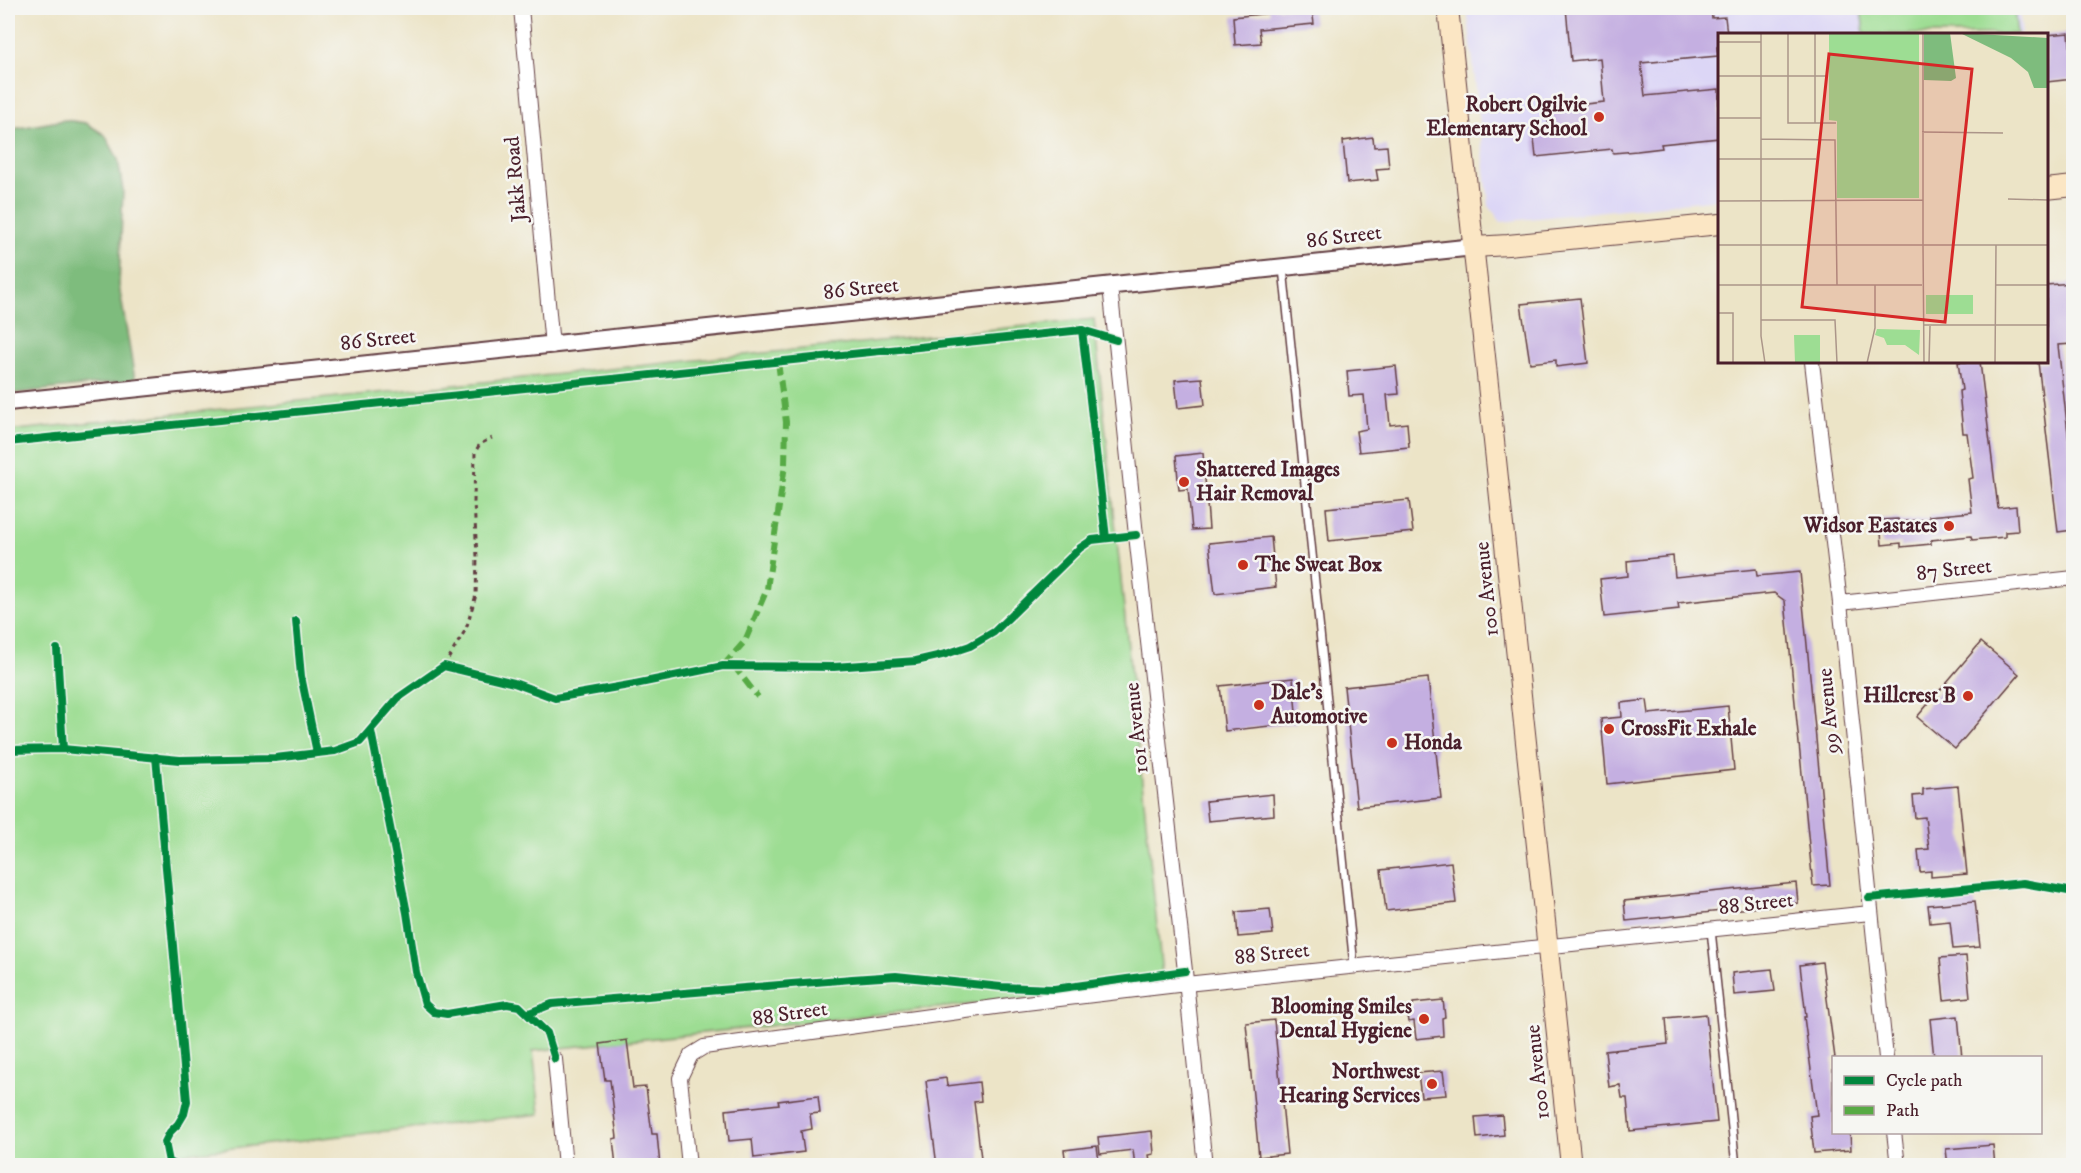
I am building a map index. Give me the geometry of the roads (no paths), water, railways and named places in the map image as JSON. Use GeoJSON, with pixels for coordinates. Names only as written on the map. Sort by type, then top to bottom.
{"type":"FeatureCollection","features":[{"type":"Feature","properties":{"kind":"main road","name":"100 Avenue"},"geometry":{"type":"LineString","coordinates":[[1448,8],[1571,1166]]}},
{"type":"Feature","properties":{"kind":"main road"},"geometry":{"type":"LineString","coordinates":[[2048,189],[2073,186]]}},
{"type":"Feature","properties":{"kind":"main road","name":"86 Street"},"geometry":{"type":"LineString","coordinates":[[1474,247],[1718,224]]}},
{"type":"Feature","properties":{"kind":"street","name":"Jakk Road"},"geometry":{"type":"LineString","coordinates":[[520,8],[552,346]]}},
{"type":"Feature","properties":{"kind":"street","name":"86 Street"},"geometry":{"type":"LineString","coordinates":[[8,402],[1474,247]]}},
{"type":"Feature","properties":{"kind":"street","name":"101 Avenue"},"geometry":{"type":"LineString","coordinates":[[1110,286],[1205,1166]]}},
{"type":"Feature","properties":{"kind":"street","name":"99 Avenue"},"geometry":{"type":"LineString","coordinates":[[1812,363],[1840,603],[1886,1056]]}},
{"type":"Feature","properties":{"kind":"street","name":"87 Street"},"geometry":{"type":"LineString","coordinates":[[1840,603],[2073,578]]}},
{"type":"Feature","properties":{"kind":"street","name":"88 Street"},"geometry":{"type":"LineString","coordinates":[[689,1166],[680,1088],[682,1070],[696,1050],[704,1047],[1017,1004],[1186,984],[1870,912]]}},
{"type":"Feature","properties":{"kind":"street"},"geometry":{"type":"LineString","coordinates":[[555,1059],[565,1166]]}},
{"type":"Feature","properties":{"kind":"street"},"geometry":{"type":"LineString","coordinates":[[1894,1134],[1898,1166]]}},
{"type":"Feature","properties":{"kind":"lane"},"geometry":{"type":"LineString","coordinates":[[1283,268],[1354,966]]}},
{"type":"Feature","properties":{"kind":"lane"},"geometry":{"type":"LineString","coordinates":[[1711,930],[1736,1166]]}},
{"type":"Feature","properties":{"kind":"place","name":"Robert Ogilvie Elementary School"},"geometry":{"type":"Point","coordinates":[1599,117]}},
{"type":"Feature","properties":{"kind":"place","name":"Shattered Images Hair Removal"},"geometry":{"type":"Point","coordinates":[1184,482]}},
{"type":"Feature","properties":{"kind":"place","name":"Widsor Eastates"},"geometry":{"type":"Point","coordinates":[1949,526]}},
{"type":"Feature","properties":{"kind":"place","name":"The Sweat Box"},"geometry":{"type":"Point","coordinates":[1243,565]}},
{"type":"Feature","properties":{"kind":"place","name":"Hillcrest B"},"geometry":{"type":"Point","coordinates":[1968,696]}},
{"type":"Feature","properties":{"kind":"place","name":"Dale's Automotive"},"geometry":{"type":"Point","coordinates":[1259,705]}},
{"type":"Feature","properties":{"kind":"place","name":"CrossFit Exhale"},"geometry":{"type":"Point","coordinates":[1609,729]}},
{"type":"Feature","properties":{"kind":"place","name":"Honda"},"geometry":{"type":"Point","coordinates":[1392,743]}},
{"type":"Feature","properties":{"kind":"place","name":"Blooming Smiles Dental Hygiene"},"geometry":{"type":"Point","coordinates":[1424,1019]}},
{"type":"Feature","properties":{"kind":"place","name":"Northwest Hearing Services"},"geometry":{"type":"Point","coordinates":[1432,1084]}}]}
